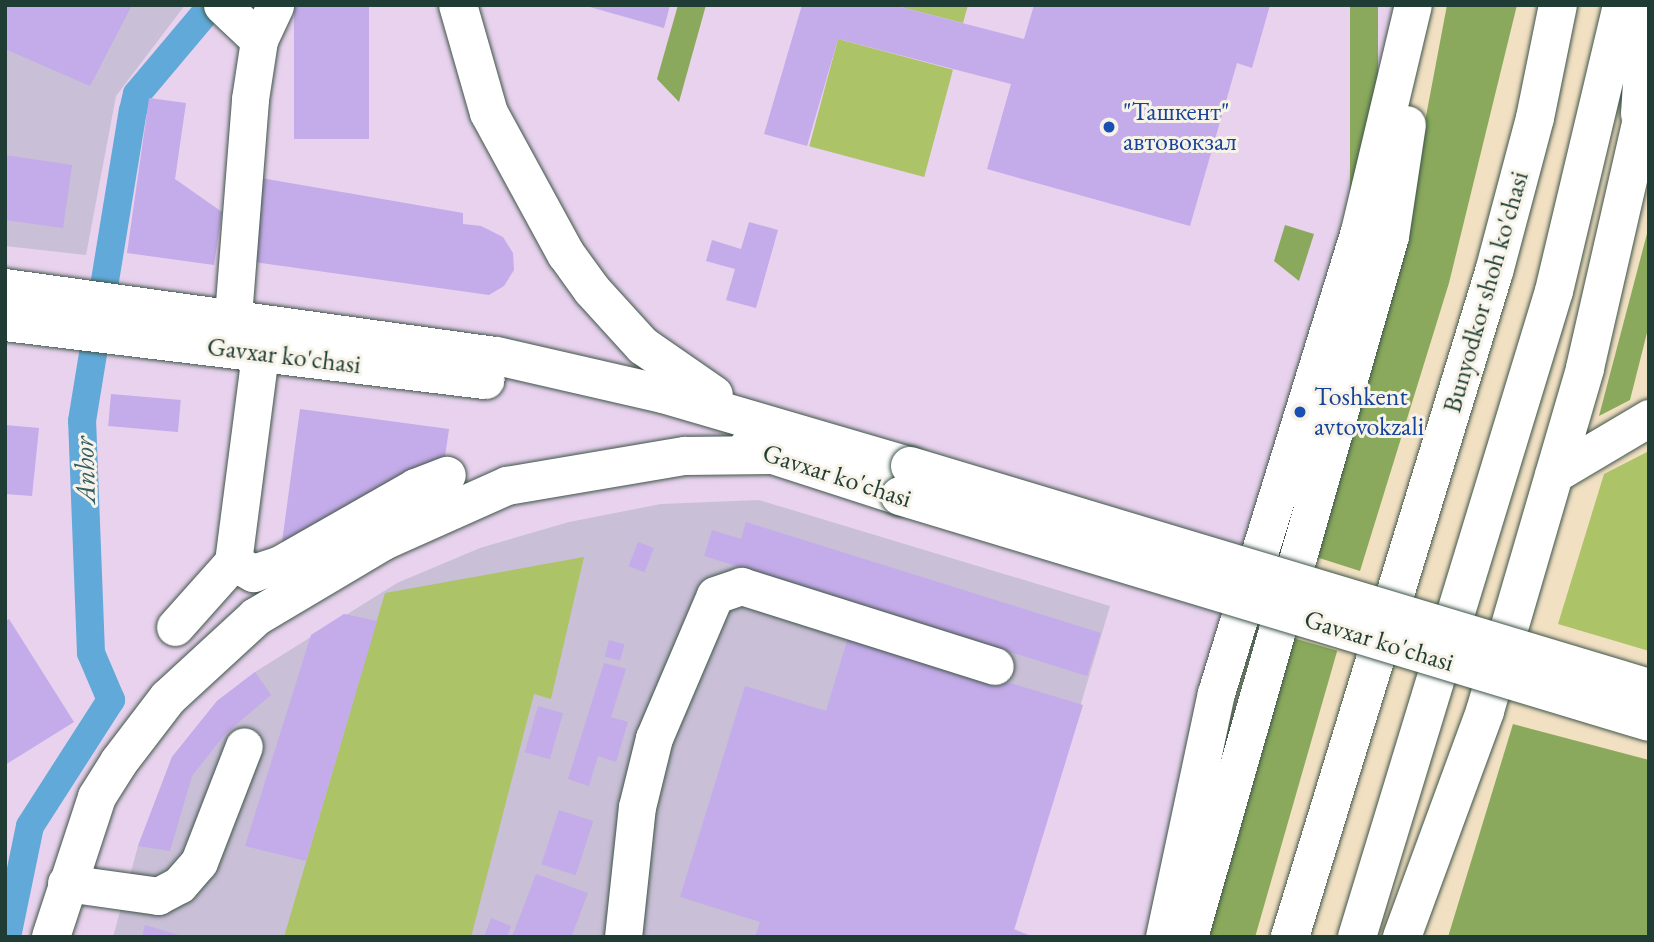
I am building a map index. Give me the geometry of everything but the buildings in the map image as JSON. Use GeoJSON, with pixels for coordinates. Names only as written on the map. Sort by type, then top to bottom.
{"type":"FeatureCollection","features":[{"type":"Feature","properties":{"kind":"main road"},"geometry":{"type":"LineString","coordinates":[[458,5],[489,113],[544,221],[592,290],[643,346],[778,442]]}},
{"type":"Feature","properties":{"kind":"main road","name":"Bunyodkor shoh ko'chasi"},"geometry":{"type":"LineString","coordinates":[[1290,937],[1494,272],[1535,118],[1558,5]]}},
{"type":"Feature","properties":{"kind":"main road"},"geometry":{"type":"LineString","coordinates":[[1357,937],[1554,291],[1622,5]]}},
{"type":"Feature","properties":{"kind":"main road"},"geometry":{"type":"LineString","coordinates":[[1402,937],[1485,711],[1585,368],[1647,106],[1647,5]]}},
{"type":"Feature","properties":{"kind":"main road"},"geometry":{"type":"LineString","coordinates":[[1554,291],[1647,106]]}},
{"type":"Feature","properties":{"kind":"main road","name":"Gavxar ko'chasi"},"geometry":{"type":"LineString","coordinates":[[5,288],[64,313]]}},
{"type":"Feature","properties":{"kind":"main road","name":"Gavxar ko'chasi"},"geometry":{"type":"LineString","coordinates":[[5,322],[64,313],[144,323],[260,353],[481,379],[661,421],[778,442]]}},
{"type":"Feature","properties":{"kind":"main road","name":"Gavxar ko'chasi"},"geometry":{"type":"LineString","coordinates":[[144,323],[233,316],[497,355],[663,394],[778,442],[1649,722]]}},
{"type":"Feature","properties":{"kind":"main road"},"geometry":{"type":"LineString","coordinates":[[51,937],[66,883],[97,797],[143,727],[195,670],[256,617],[325,574],[443,512],[507,486],[778,442]]}},
{"type":"Feature","properties":{"kind":"main road","name":"Gavxar ko'chasi"},"geometry":{"type":"LineString","coordinates":[[905,481],[1649,688]]}},
{"type":"Feature","properties":{"kind":"street"},"geometry":{"type":"LineString","coordinates":[[222,5],[259,40]]}},
{"type":"Feature","properties":{"kind":"street"},"geometry":{"type":"LineString","coordinates":[[233,316],[259,40],[275,5]]}},
{"type":"Feature","properties":{"kind":"street"},"geometry":{"type":"LineString","coordinates":[[1164,937],[1216,693],[1359,231],[1413,5]]}},
{"type":"Feature","properties":{"kind":"street"},"geometry":{"type":"LineString","coordinates":[[1189,937],[1390,236],[1425,5]]}},
{"type":"Feature","properties":{"kind":"street"},"geometry":{"type":"LineString","coordinates":[[175,626],[233,562],[260,353]]}},
{"type":"Feature","properties":{"kind":"street"},"geometry":{"type":"LineString","coordinates":[[1553,475],[1649,418]]}},
{"type":"Feature","properties":{"kind":"street"},"geometry":{"type":"LineString","coordinates":[[233,562],[254,573],[280,564],[415,487],[447,475]]}},
{"type":"Feature","properties":{"kind":"street"},"geometry":{"type":"LineString","coordinates":[[623,937],[636,807],[654,738],[715,595],[741,586],[995,666]]}},
{"type":"Feature","properties":{"kind":"street"},"geometry":{"type":"LineString","coordinates":[[66,883],[158,896],[179,886],[199,862],[244,746]]}},
{"type":"Feature","properties":{"kind":"shaded area"},"geometry":{"type":"Polygon","coordinates":[[[5,5],[1413,5],[1164,937],[5,937],[5,5]]]}},
{"type":"Feature","properties":{"kind":"shaded area"},"geometry":{"type":"Polygon","coordinates":[[[5,5],[185,5],[116,96],[86,255],[5,246],[5,5]]]}},
{"type":"Feature","properties":{"kind":"shaded area"},"geometry":{"type":"Polygon","coordinates":[[[759,500],[1110,606],[1014,929],[1034,937],[113,937],[138,846],[172,757],[217,701],[255,672],[397,583],[480,548],[569,522],[661,504],[759,500]]]}},
{"type":"Feature","properties":{"kind":"green space"},"geometry":{"type":"Polygon","coordinates":[[[678,5],[706,5],[679,102],[657,79],[678,5]]]}},
{"type":"Feature","properties":{"kind":"green space"},"geometry":{"type":"Polygon","coordinates":[[[893,5],[968,5],[963,23],[893,5]]]}},
{"type":"Feature","properties":{"kind":"green space"},"geometry":{"type":"Polygon","coordinates":[[[1350,5],[1378,5],[1378,208],[1350,208],[1350,5]]]}},
{"type":"Feature","properties":{"kind":"green space"},"geometry":{"type":"Polygon","coordinates":[[[1447,5],[1517,5],[1449,283],[1360,571],[1316,557],[1403,238],[1447,5]]]}},
{"type":"Feature","properties":{"kind":"green space"},"geometry":{"type":"Polygon","coordinates":[[[838,39],[953,70],[924,177],[809,146],[838,39]]]}},
{"type":"Feature","properties":{"kind":"green space"},"geometry":{"type":"Polygon","coordinates":[[[1285,225],[1314,234],[1299,281],[1274,261],[1285,225]]]}},
{"type":"Feature","properties":{"kind":"green space"},"geometry":{"type":"Polygon","coordinates":[[[1649,226],[1649,325],[1630,400],[1599,416],[1649,226]]]}},
{"type":"Feature","properties":{"kind":"green space"},"geometry":{"type":"Polygon","coordinates":[[[1649,451],[1649,651],[1558,624],[1604,474],[1649,451]]]}},
{"type":"Feature","properties":{"kind":"green space"},"geometry":{"type":"Polygon","coordinates":[[[584,557],[551,699],[534,694],[471,937],[284,937],[385,593],[584,557]]]}},
{"type":"Feature","properties":{"kind":"green space"},"geometry":{"type":"Polygon","coordinates":[[[1293,638],[1337,651],[1255,937],[1207,937],[1293,638]]]}},
{"type":"Feature","properties":{"kind":"green space"},"geometry":{"type":"Polygon","coordinates":[[[1513,724],[1649,760],[1649,937],[1448,937],[1513,724]]]}},
{"type":"Feature","properties":{"kind":"waterway","name":"Anhor"},"geometry":{"type":"LineString","coordinates":[[7,937],[30,826],[111,700],[91,653],[82,421],[133,111],[137,94],[212,5]]}},
{"type":"Feature","properties":{"kind":"place","name":"\"Ташкент\" автовокзал"},"geometry":{"type":"Point","coordinates":[1109,127]}},
{"type":"Feature","properties":{"kind":"place","name":"Toshkent avtovokzali"},"geometry":{"type":"Point","coordinates":[1300,412]}}]}
